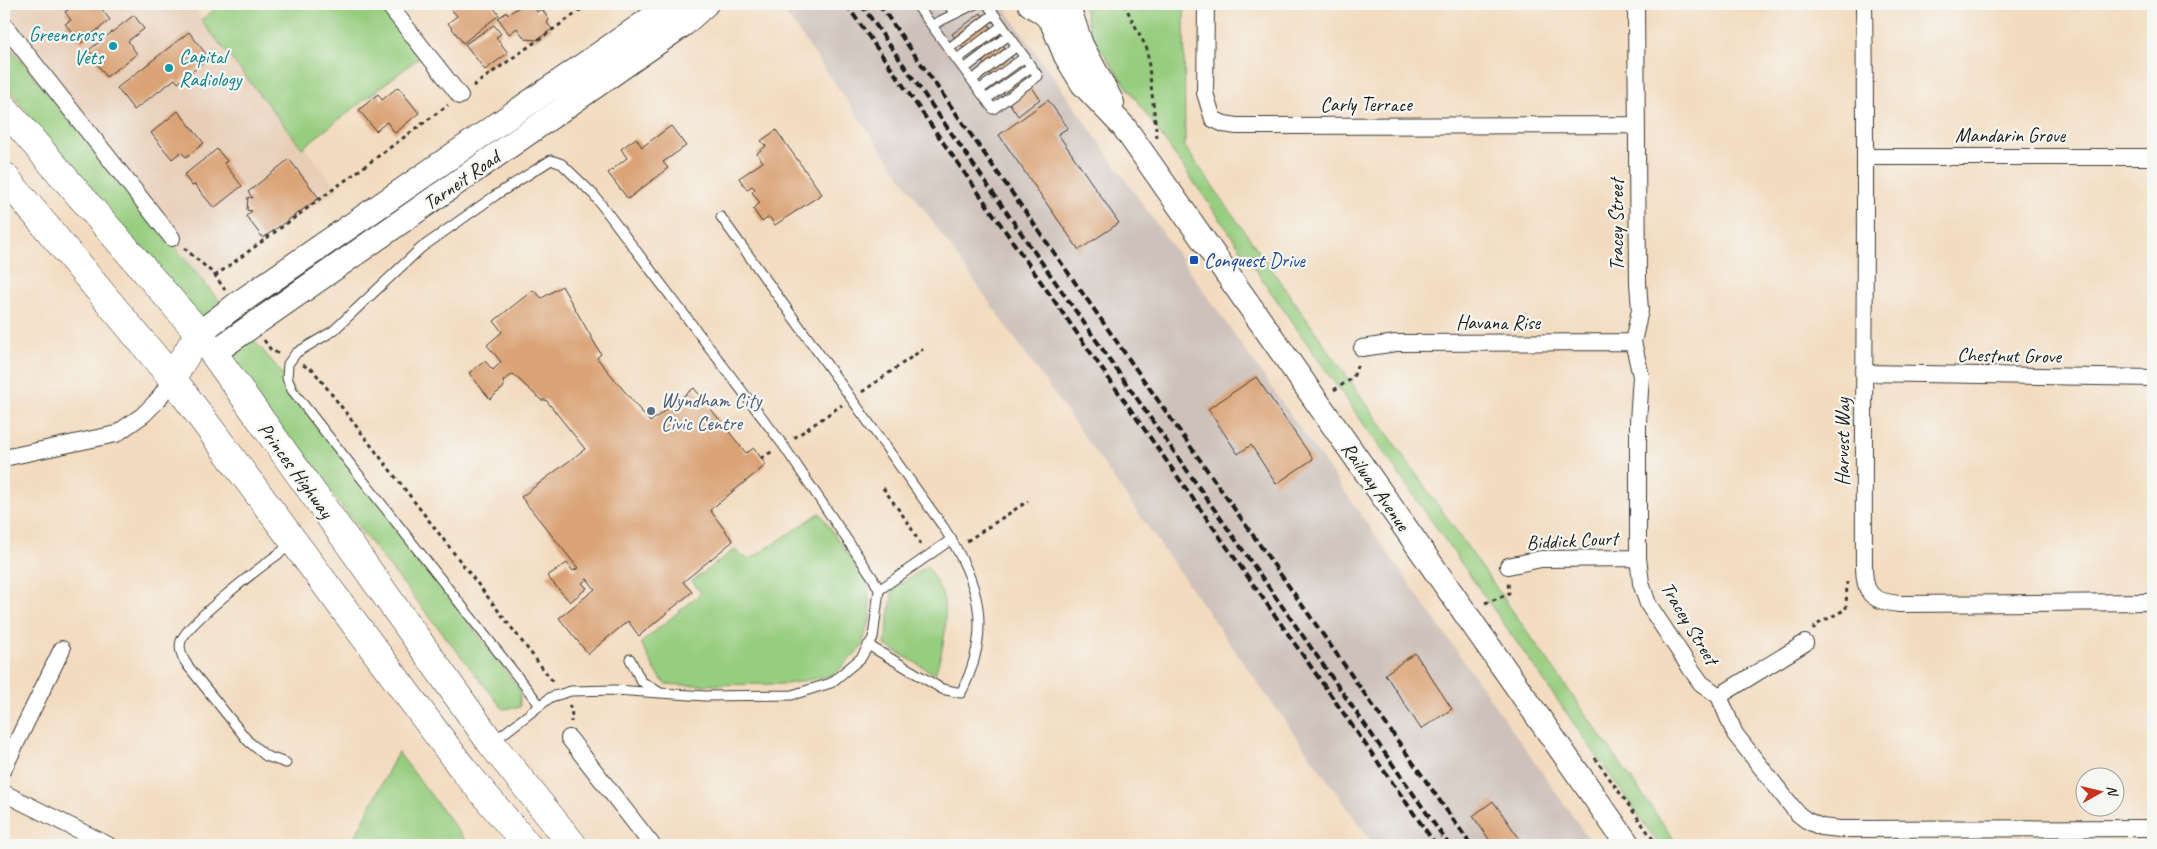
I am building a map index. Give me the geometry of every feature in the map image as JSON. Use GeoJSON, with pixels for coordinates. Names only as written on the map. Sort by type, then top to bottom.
{"type":"FeatureCollection","features":[{"type":"Feature","properties":{"kind":"highway","name":"Princes Highway"},"geometry":{"type":"LineString","coordinates":[[4,108],[206,343],[492,743],[573,845]]}},
{"type":"Feature","properties":{"kind":"highway"},"geometry":{"type":"LineString","coordinates":[[4,176],[172,378],[463,769],[527,845]]}},
{"type":"Feature","properties":{"kind":"highway"},"geometry":{"type":"LineString","coordinates":[[172,378],[206,343]]}},
{"type":"Feature","properties":{"kind":"highway"},"geometry":{"type":"LineString","coordinates":[[463,769],[492,743]]}},
{"type":"Feature","properties":{"kind":"main road","name":"Tarneit Road"},"geometry":{"type":"LineString","coordinates":[[206,343],[236,305],[671,4]]}},
{"type":"Feature","properties":{"kind":"main road","name":"Tarneit Road"},"geometry":{"type":"LineString","coordinates":[[206,343],[684,24],[706,4]]}},
{"type":"Feature","properties":{"kind":"main road","name":"Railway Avenue"},"geometry":{"type":"LineString","coordinates":[[1030,4],[1045,14],[1052,22],[1074,72],[1082,84],[1124,127]]}},
{"type":"Feature","properties":{"kind":"main road","name":"Railway Avenue"},"geometry":{"type":"LineString","coordinates":[[1067,4],[1081,45],[1124,127],[1628,845]]}},
{"type":"Feature","properties":{"kind":"street"},"geometry":{"type":"LineString","coordinates":[[388,4],[460,96]]}},
{"type":"Feature","properties":{"kind":"street","name":"Carly Terrace"},"geometry":{"type":"LineString","coordinates":[[1206,4],[1205,93],[1213,118],[1224,124],[1237,126],[1637,125]]}},
{"type":"Feature","properties":{"kind":"street","name":"Tracey Street"},"geometry":{"type":"LineString","coordinates":[[1636,4],[1638,283],[1640,310],[1633,342],[1641,376],[1638,422],[1638,558],[1641,583],[1648,604],[1701,683],[1719,696],[1735,734],[1797,813],[1806,820],[1821,827],[1840,829],[2153,828]]}},
{"type":"Feature","properties":{"kind":"street","name":"Harvest Way"},"geometry":{"type":"LineString","coordinates":[[1864,4],[1866,157],[1864,577],[1868,590],[1876,600],[1899,604],[2153,602]]}},
{"type":"Feature","properties":{"kind":"street"},"geometry":{"type":"LineString","coordinates":[[4,25],[172,238]]}},
{"type":"Feature","properties":{"kind":"street","name":"Mandarin Grove"},"geometry":{"type":"LineString","coordinates":[[1866,157],[2153,157]]}},
{"type":"Feature","properties":{"kind":"street","name":"Havana Rise"},"geometry":{"type":"LineString","coordinates":[[1362,348],[1396,343],[1633,342]]}},
{"type":"Feature","properties":{"kind":"street","name":"Chestnut Grove"},"geometry":{"type":"LineString","coordinates":[[1864,374],[2153,378]]}},
{"type":"Feature","properties":{"kind":"street"},"geometry":{"type":"LineString","coordinates":[[4,458],[116,434],[143,415],[158,400],[172,378]]}},
{"type":"Feature","properties":{"kind":"street","name":"Biddick Court"},"geometry":{"type":"LineString","coordinates":[[1508,566],[1541,559],[1638,558]]}},
{"type":"Feature","properties":{"kind":"street"},"geometry":{"type":"LineString","coordinates":[[1719,696],[1805,643]]}},
{"type":"Feature","properties":{"kind":"street"},"geometry":{"type":"LineString","coordinates":[[4,768],[62,649]]}},
{"type":"Feature","properties":{"kind":"street"},"geometry":{"type":"LineString","coordinates":[[569,738],[652,845]]}},
{"type":"Feature","properties":{"kind":"street"},"geometry":{"type":"LineString","coordinates":[[4,793],[108,845]]}},
{"type":"Feature","properties":{"kind":"lane"},"geometry":{"type":"LineString","coordinates":[[916,4],[993,109],[1038,76],[987,4]]}},
{"type":"Feature","properties":{"kind":"lane"},"geometry":{"type":"LineString","coordinates":[[948,4],[955,14]]}},
{"type":"Feature","properties":{"kind":"lane"},"geometry":{"type":"LineString","coordinates":[[932,25],[975,4]]}},
{"type":"Feature","properties":{"kind":"lane"},"geometry":{"type":"LineString","coordinates":[[949,48],[994,14]]}},
{"type":"Feature","properties":{"kind":"lane"},"geometry":{"type":"LineString","coordinates":[[957,59],[1002,26]]}},
{"type":"Feature","properties":{"kind":"lane"},"geometry":{"type":"LineString","coordinates":[[964,69],[1009,35]]}},
{"type":"Feature","properties":{"kind":"lane"},"geometry":{"type":"LineString","coordinates":[[972,80],[1017,46]]}},
{"type":"Feature","properties":{"kind":"lane"},"geometry":{"type":"LineString","coordinates":[[979,90],[1025,57]]}},
{"type":"Feature","properties":{"kind":"lane"},"geometry":{"type":"LineString","coordinates":[[492,743],[539,704],[551,697],[571,691],[615,690],[705,696],[792,695],[831,683],[861,658],[873,638],[879,590],[850,541],[777,438],[594,195],[562,164],[551,160],[496,195],[421,248],[333,331],[296,353],[288,364],[287,378],[292,390],[539,704]]}},
{"type":"Feature","properties":{"kind":"lane"},"geometry":{"type":"LineString","coordinates":[[721,217],[952,539],[970,573],[979,616],[978,645],[971,673],[961,693],[942,688],[868,645]]}},
{"type":"Feature","properties":{"kind":"lane"},"geometry":{"type":"LineString","coordinates":[[879,590],[952,539]]}},
{"type":"Feature","properties":{"kind":"lane"},"geometry":{"type":"LineString","coordinates":[[286,763],[266,756],[248,741],[188,666],[181,654],[180,648],[182,640],[196,622],[260,569],[295,543]]}},
{"type":"Feature","properties":{"kind":"lane"},"geometry":{"type":"LineString","coordinates":[[630,659],[641,681],[661,694]]}},
{"type":"Feature","properties":{"kind":"path"},"geometry":{"type":"LineString","coordinates":[[172,238],[214,275],[588,4]]}},
{"type":"Feature","properties":{"kind":"path"},"geometry":{"type":"LineString","coordinates":[[1124,4],[1147,49],[1158,139],[1161,145]]}},
{"type":"Feature","properties":{"kind":"path"},"geometry":{"type":"LineString","coordinates":[[1339,398],[1334,390],[1353,378],[1362,348]]}},
{"type":"Feature","properties":{"kind":"path"},"geometry":{"type":"LineString","coordinates":[[292,359],[313,370],[562,694],[572,710],[569,738]]}},
{"type":"Feature","properties":{"kind":"path"},"geometry":{"type":"LineString","coordinates":[[1805,643],[1816,625],[1846,609],[1847,565],[1864,565]]}},
{"type":"Feature","properties":{"kind":"path"},"geometry":{"type":"LineString","coordinates":[[1484,603],[1509,594],[1508,566]]}},
{"type":"Feature","properties":{"kind":"path"},"geometry":{"type":"LineString","coordinates":[[1479,595],[1490,611]]}},
{"type":"Feature","properties":{"kind":"path"},"geometry":{"type":"LineString","coordinates":[[1594,756],[1657,845]]}},
{"type":"Feature","properties":{"kind":"shaded area"},"geometry":{"type":"Polygon","coordinates":[[[4,4],[191,4],[338,189],[182,299],[48,134],[11,101],[4,91],[4,4]]]}},
{"type":"Feature","properties":{"kind":"shaded area"},"geometry":{"type":"Polygon","coordinates":[[[779,4],[1002,4],[1593,845],[1374,845],[779,4]]]}},
{"type":"Feature","properties":{"kind":"green space"},"geometry":{"type":"Polygon","coordinates":[[[222,4],[378,4],[420,57],[302,148],[201,20],[222,4]]]}},
{"type":"Feature","properties":{"kind":"green space"},"geometry":{"type":"Polygon","coordinates":[[[1083,4],[1184,4],[1185,147],[1678,845],[1659,845],[1092,37],[1083,4]]]}},
{"type":"Feature","properties":{"kind":"green space"},"geometry":{"type":"Polygon","coordinates":[[[4,40],[211,291],[273,362],[520,690],[520,707],[503,709],[4,83],[4,40]]]}},
{"type":"Feature","properties":{"kind":"green space"},"geometry":{"type":"Polygon","coordinates":[[[820,513],[867,583],[871,617],[861,648],[834,675],[787,684],[665,684],[655,670],[641,643],[701,593],[692,581],[734,550],[749,560],[820,513]]]}},
{"type":"Feature","properties":{"kind":"green space"},"geometry":{"type":"Polygon","coordinates":[[[927,566],[940,589],[945,607],[944,636],[935,674],[885,645],[893,589],[927,566]]]}},
{"type":"Feature","properties":{"kind":"green space"},"geometry":{"type":"Polygon","coordinates":[[[398,752],[469,845],[351,845],[398,752]]]}},
{"type":"Feature","properties":{"kind":"building"},"geometry":{"type":"Polygon","coordinates":[[[63,4],[98,4],[110,20],[81,43],[65,24],[71,20],[65,12],[68,10],[63,4]]]}},
{"type":"Feature","properties":{"kind":"building"},"geometry":{"type":"Polygon","coordinates":[[[458,4],[491,4],[499,15],[463,43],[448,23],[457,16],[451,9],[458,4]]]}},
{"type":"Feature","properties":{"kind":"building"},"geometry":{"type":"Polygon","coordinates":[[[524,4],[532,4],[537,12],[542,9],[549,20],[547,23],[552,29],[537,40],[525,39],[517,28],[509,34],[498,18],[524,4]]]}},
{"type":"Feature","properties":{"kind":"building"},"geometry":{"type":"Polygon","coordinates":[[[981,13],[1040,99],[1018,116],[970,44],[963,48],[952,34],[981,13]]]}},
{"type":"Feature","properties":{"kind":"building","name":"Greencross Vets"},"geometry":{"type":"Polygon","coordinates":[[[134,15],[144,29],[128,41],[137,54],[106,77],[89,50],[134,15]]]}},
{"type":"Feature","properties":{"kind":"building"},"geometry":{"type":"Polygon","coordinates":[[[494,25],[501,34],[496,37],[508,53],[485,70],[465,44],[494,25]]]}},
{"type":"Feature","properties":{"kind":"building","name":"Capital Radiology"},"geometry":{"type":"Polygon","coordinates":[[[189,32],[209,58],[178,83],[175,79],[134,110],[117,88],[189,32]]]}},
{"type":"Feature","properties":{"kind":"building"},"geometry":{"type":"Polygon","coordinates":[[[398,87],[419,113],[395,133],[387,122],[376,131],[359,110],[378,94],[382,100],[398,87]]]}},
{"type":"Feature","properties":{"kind":"building"},"geometry":{"type":"Polygon","coordinates":[[[1048,100],[1068,128],[1058,134],[1119,223],[1079,250],[999,135],[1048,100]]]}},
{"type":"Feature","properties":{"kind":"building"},"geometry":{"type":"Polygon","coordinates":[[[178,111],[204,143],[186,157],[181,152],[172,159],[151,133],[178,111]]]}},
{"type":"Feature","properties":{"kind":"building"},"geometry":{"type":"Polygon","coordinates":[[[671,126],[686,146],[663,162],[668,168],[628,199],[608,173],[627,158],[621,149],[636,138],[642,147],[671,126]]]}},
{"type":"Feature","properties":{"kind":"building"},"geometry":{"type":"Polygon","coordinates":[[[776,130],[822,194],[775,225],[769,217],[762,222],[753,209],[760,203],[752,192],[755,189],[752,186],[747,190],[739,178],[763,162],[757,153],[766,146],[761,141],[776,130]]]}},
{"type":"Feature","properties":{"kind":"building"},"geometry":{"type":"Polygon","coordinates":[[[217,149],[227,161],[224,163],[242,186],[214,208],[184,175],[217,149]]]}},
{"type":"Feature","properties":{"kind":"building"},"geometry":{"type":"Polygon","coordinates":[[[289,159],[319,198],[263,238],[246,216],[252,211],[247,210],[248,197],[253,198],[248,192],[289,159]]]}},
{"type":"Feature","properties":{"kind":"building"},"geometry":{"type":"Polygon","coordinates":[[[562,286],[601,354],[597,358],[650,422],[694,388],[746,453],[754,448],[766,465],[710,510],[733,541],[683,582],[692,592],[639,636],[628,621],[588,654],[559,618],[595,589],[587,579],[582,583],[587,588],[570,602],[547,576],[567,563],[573,571],[578,568],[521,497],[585,449],[546,400],[541,400],[513,374],[503,381],[504,387],[490,399],[469,373],[485,361],[493,370],[501,362],[487,345],[502,332],[494,321],[533,290],[542,298],[562,286]]]}},
{"type":"Feature","properties":{"kind":"building"},"geometry":{"type":"Polygon","coordinates":[[[1256,377],[1313,459],[1276,484],[1251,445],[1238,454],[1208,409],[1256,377]]]}},
{"type":"Feature","properties":{"kind":"building"},"geometry":{"type":"Polygon","coordinates":[[[1415,653],[1452,709],[1421,729],[1385,674],[1415,653]]]}},
{"type":"Feature","properties":{"kind":"building"},"geometry":{"type":"Polygon","coordinates":[[[1493,801],[1524,845],[1493,845],[1473,816],[1493,801]]]}},
{"type":"Feature","properties":{"kind":"railway"},"geometry":{"type":"LineString","coordinates":[[846,4],[1436,845]]}},
{"type":"Feature","properties":{"kind":"railway"},"geometry":{"type":"LineString","coordinates":[[861,4],[1449,845]]}},
{"type":"Feature","properties":{"kind":"railway"},"geometry":{"type":"LineString","coordinates":[[879,4],[1471,845]]}},
{"type":"Feature","properties":{"kind":"place","name":"Greencross Vets"},"geometry":{"type":"Point","coordinates":[113,46]}},
{"type":"Feature","properties":{"kind":"place","name":"Capital Radiology"},"geometry":{"type":"Point","coordinates":[169,68]}},
{"type":"Feature","properties":{"kind":"place","name":"Conquest Drive"},"geometry":{"type":"Point","coordinates":[1194,260]}},
{"type":"Feature","properties":{"kind":"place","name":"Wyndham City Civic Centre"},"geometry":{"type":"Point","coordinates":[651,411]}}]}
